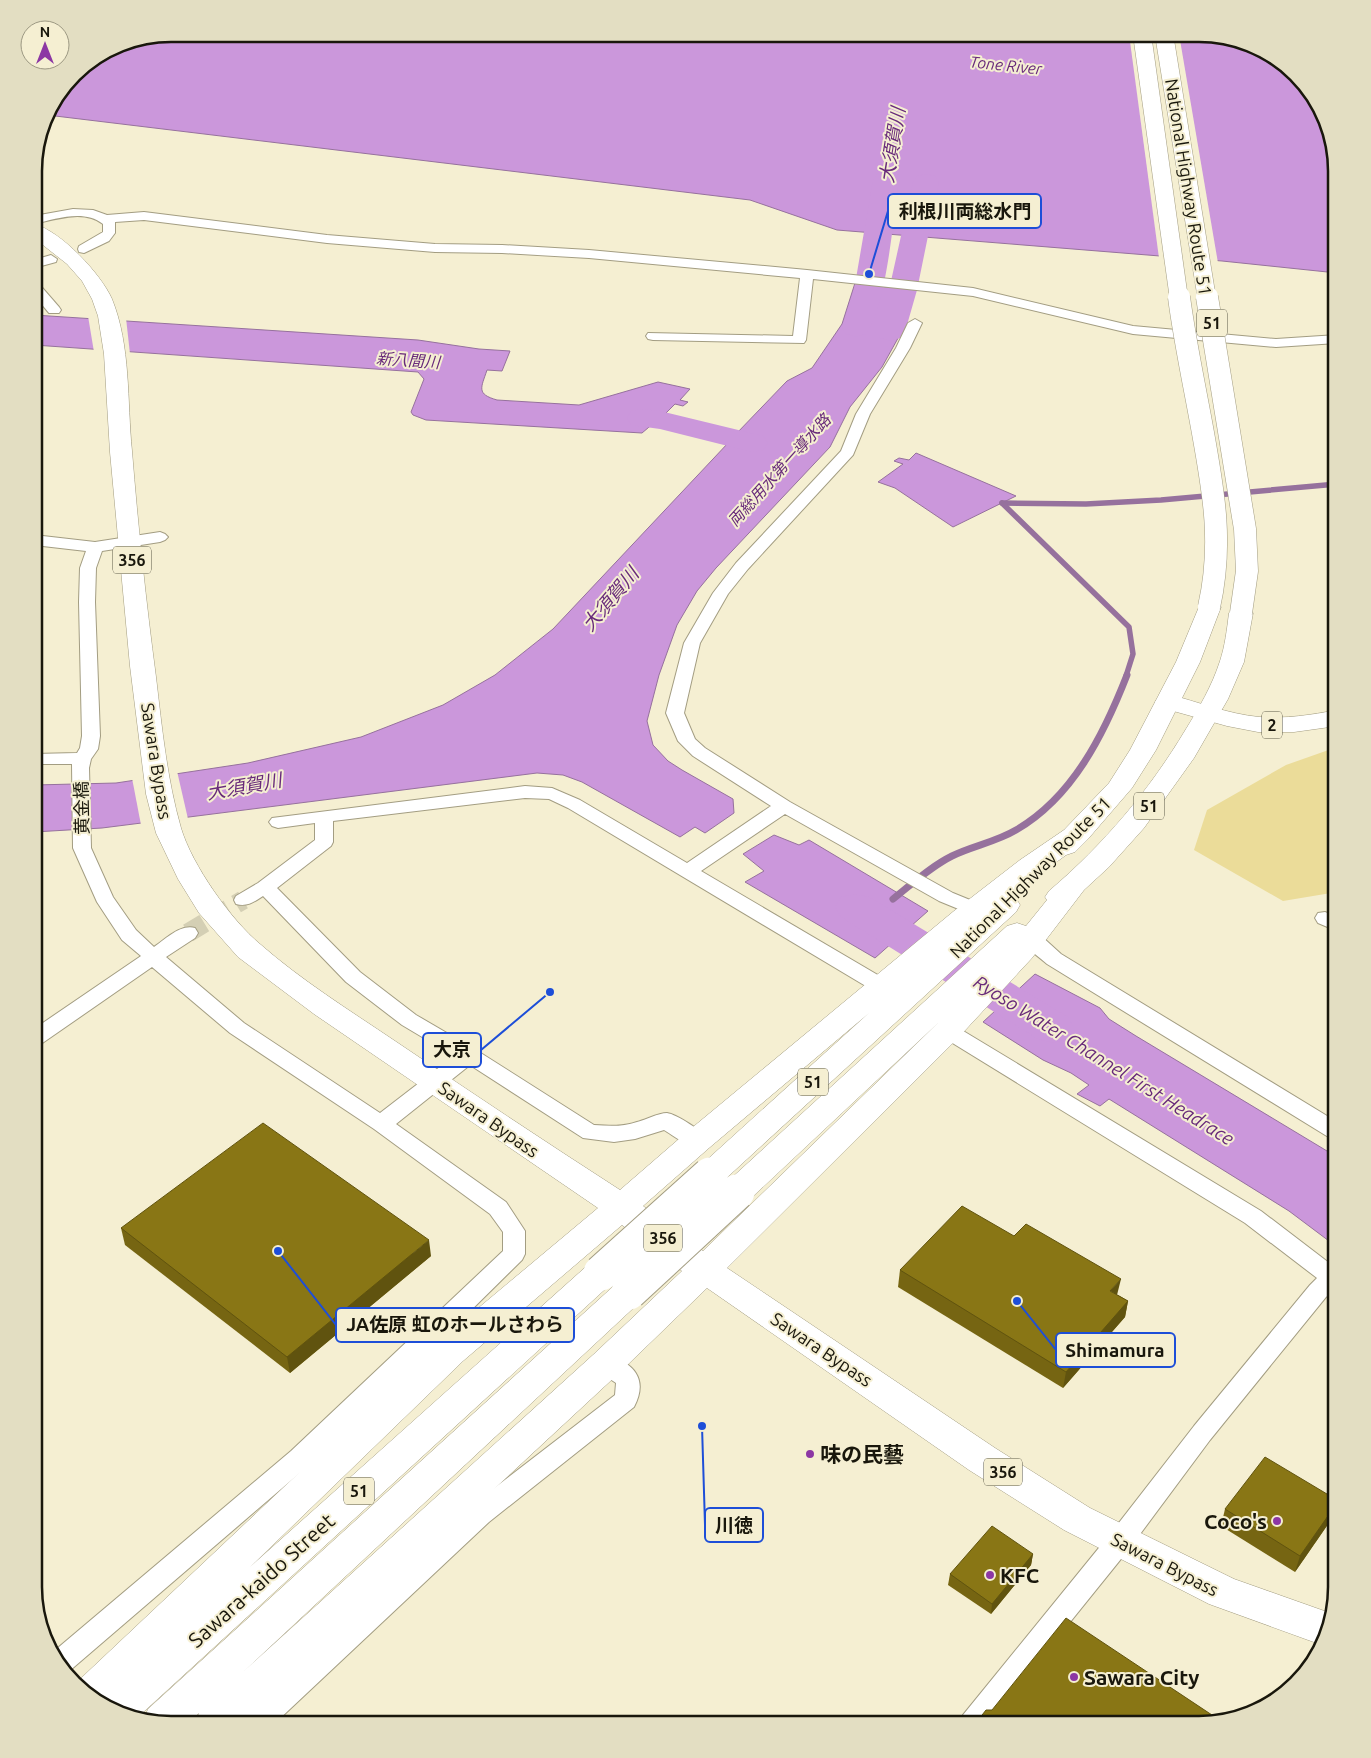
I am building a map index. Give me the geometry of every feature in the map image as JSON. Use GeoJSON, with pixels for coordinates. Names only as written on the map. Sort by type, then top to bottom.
{"type":"FeatureCollection","features":[{"type":"Feature","properties":{"kind":"main road","name":"National Highway Route 51"},"geometry":{"type":"LineString","coordinates":[[924,1000],[978,918],[1078,833],[1119,788],[1143,750],[1188,662],[1209,607],[1215,580],[1217,555],[1215,500],[1179,300],[1143,43]]}},
{"type":"Feature","properties":{"kind":"main road","name":"National Highway Route 51"},"geometry":{"type":"LineString","coordinates":[[924,1000],[1020,941],[1116,846],[1154,800],[1208,714],[1232,662],[1238,638],[1247,571],[1245,529],[1165,43]]}},
{"type":"Feature","properties":{"kind":"main road","name":"Sawara Bypass"},"geometry":{"type":"LineString","coordinates":[[43,236],[57,246],[87,274],[101,298],[108,316],[114,357],[130,542],[154,763],[158,794],[169,833],[192,879],[209,906],[248,950],[324,1007],[504,1131],[621,1207],[704,1269],[982,1459],[1077,1519],[1222,1592],[1322,1628]]}},
{"type":"Feature","properties":{"kind":"main road","name":"2"},"geometry":{"type":"LineString","coordinates":[[1168,702],[1208,714],[1257,724],[1286,726],[1328,719]]}},
{"type":"Feature","properties":{"kind":"main road"},"geometry":{"type":"LineString","coordinates":[[95,1690],[440,1344],[621,1207],[698,1140],[924,1000]]}},
{"type":"Feature","properties":{"kind":"main road"},"geometry":{"type":"LineString","coordinates":[[223,1716],[606,1364],[704,1269],[924,1000]]}},
{"type":"Feature","properties":{"kind":"main road","name":"Sawara-kaido Street"},"geometry":{"type":"LineString","coordinates":[[168,1716],[615,1282],[710,1175],[924,1000]]}},
{"type":"Feature","properties":{"kind":"main road","name":"Sawara-kaido Street"},"geometry":{"type":"LineString","coordinates":[[122,1706],[615,1282],[737,1192],[924,1000]]}},
{"type":"Feature","properties":{"kind":"street"},"geometry":{"type":"LineString","coordinates":[[43,218],[64,213],[91,214],[106,219],[144,216],[336,240],[435,248],[502,248],[589,254],[807,274],[973,292],[1132,330],[1276,343],[1328,340]]}},
{"type":"Feature","properties":{"kind":"street"},"geometry":{"type":"LineString","coordinates":[[84,249],[104,238],[109,233],[109,223],[106,219]]}},
{"type":"Feature","properties":{"kind":"street"},"geometry":{"type":"LineString","coordinates":[[43,261],[51,259]]}},
{"type":"Feature","properties":{"kind":"street"},"geometry":{"type":"LineString","coordinates":[[653,336],[798,340],[807,274]]}},
{"type":"Feature","properties":{"kind":"street"},"geometry":{"type":"LineString","coordinates":[[43,297],[54,310]]}},
{"type":"Feature","properties":{"kind":"street"},"geometry":{"type":"LineString","coordinates":[[915,323],[903,348],[863,414],[848,452],[742,566],[721,593],[692,643],[675,712],[687,741],[699,752],[784,806],[946,897],[978,918]]}},
{"type":"Feature","properties":{"kind":"street"},"geometry":{"type":"LineString","coordinates":[[43,541],[95,547],[160,537]]}},
{"type":"Feature","properties":{"kind":"street"},"geometry":{"type":"LineString","coordinates":[[43,760],[81,763],[89,749],[91,736],[87,602],[88,568],[95,547]]}},
{"type":"Feature","properties":{"kind":"street","name":"黄金橋"},"geometry":{"type":"LineString","coordinates":[[81,763],[82,848],[104,898],[129,935],[153,957]]}},
{"type":"Feature","properties":{"kind":"street"},"geometry":{"type":"LineString","coordinates":[[278,822],[525,792],[552,794],[574,804],[686,872],[924,1000],[1253,1217],[1328,1274]]}},
{"type":"Feature","properties":{"kind":"street"},"geometry":{"type":"LineString","coordinates":[[686,872],[784,806]]}},
{"type":"Feature","properties":{"kind":"street"},"geometry":{"type":"LineString","coordinates":[[243,900],[265,887],[324,842],[324,817]]}},
{"type":"Feature","properties":{"kind":"street"},"geometry":{"type":"LineString","coordinates":[[265,887],[352,977],[409,1020],[470,1055],[590,1132],[614,1134],[635,1130],[666,1120],[698,1140]]}},
{"type":"Feature","properties":{"kind":"street"},"geometry":{"type":"LineString","coordinates":[[42,1033],[188,933]]}},
{"type":"Feature","properties":{"kind":"street"},"geometry":{"type":"LineString","coordinates":[[1020,941],[1054,959],[1328,1126]]}},
{"type":"Feature","properties":{"kind":"street"},"geometry":{"type":"LineString","coordinates":[[64,1659],[300,1458],[440,1344],[514,1254],[514,1231],[498,1208],[381,1124],[237,1028],[153,957]]}},
{"type":"Feature","properties":{"kind":"street"},"geometry":{"type":"LineString","coordinates":[[381,1124],[470,1055]]}},
{"type":"Feature","properties":{"kind":"street"},"geometry":{"type":"LineString","coordinates":[[978,1716],[1120,1541],[1202,1433],[1266,1354],[1328,1283]]}},
{"type":"Feature","properties":{"kind":"street"},"geometry":{"type":"LineString","coordinates":[[265,1716],[480,1514],[626,1400],[628,1379],[606,1364]]}},
{"type":"Feature","properties":{"kind":"shaded area"},"geometry":{"type":"Polygon","coordinates":[[[1328,750],[1328,894],[1283,901],[1194,850],[1207,810],[1286,765],[1328,750]]]}},
{"type":"Feature","properties":{"kind":"water","name":"Tone River"},"geometry":{"type":"Polygon","coordinates":[[[163,43],[1208,43],[1225,45],[1249,52],[1285,74],[1297,86],[1315,114],[1322,130],[1327,154],[1328,272],[1222,261],[837,230],[750,200],[55,116],[74,86],[100,64],[130,49],[163,43]]]}},
{"type":"Feature","properties":{"kind":"water"},"geometry":{"type":"Polygon","coordinates":[[[855,283],[912,290],[902,331],[882,367],[850,407],[830,447],[716,568],[697,591],[677,625],[659,675],[647,721],[653,745],[668,761],[733,799],[734,813],[705,833],[695,827],[680,837],[582,782],[563,775],[537,773],[102,828],[43,831],[43,785],[116,783],[248,763],[361,737],[443,705],[495,675],[553,629],[729,442],[724,441],[730,433],[736,434],[787,381],[812,368],[842,324],[855,283]]]}},
{"type":"Feature","properties":{"kind":"water"},"geometry":{"type":"Polygon","coordinates":[[[43,316],[418,340],[479,349],[510,351],[502,371],[487,370],[482,389],[483,393],[490,398],[579,405],[658,382],[690,389],[680,400],[688,402],[683,406],[675,404],[662,417],[697,425],[691,431],[655,422],[642,433],[426,420],[413,415],[411,412],[424,379],[418,372],[43,346],[43,316]]]}},
{"type":"Feature","properties":{"kind":"water"},"geometry":{"type":"Polygon","coordinates":[[[916,453],[1016,496],[953,527],[895,488],[878,482],[903,464],[894,461],[899,458],[909,460],[916,453]]]}},
{"type":"Feature","properties":{"kind":"water"},"geometry":{"type":"Polygon","coordinates":[[[774,835],[799,845],[809,840],[928,911],[875,958],[745,882],[764,871],[743,854],[774,835]]]}},
{"type":"Feature","properties":{"kind":"water"},"geometry":{"type":"Polygon","coordinates":[[[1035,974],[1100,1008],[1109,1019],[1328,1152],[1328,1240],[1289,1211],[1109,1099],[1100,1106],[1077,1094],[1089,1085],[1071,1073],[1043,1060],[983,1022],[1035,974]]]}},
{"type":"Feature","properties":{"kind":"pier"},"geometry":{"type":"Polygon","coordinates":[[[1130,43],[1181,43],[1218,263],[1159,258],[1130,43]]]}},
{"type":"Feature","properties":{"kind":"pier"},"geometry":{"type":"Polygon","coordinates":[[[88,316],[126,318],[130,354],[94,352],[88,316]]]}},
{"type":"Feature","properties":{"kind":"pier"},"geometry":{"type":"Polygon","coordinates":[[[177,771],[188,819],[141,825],[132,778],[177,771]]]}},
{"type":"Feature","properties":{"kind":"building"},"geometry":{"type":"Polygon","coordinates":[[[263,1123],[429,1240],[287,1357],[121,1228],[263,1123]]]}},
{"type":"Feature","properties":{"kind":"building"},"geometry":{"type":"Polygon","coordinates":[[[962,1206],[1014,1236],[1026,1224],[1121,1279],[1110,1291],[1128,1301],[1066,1372],[900,1270],[962,1206]]]}},
{"type":"Feature","properties":{"kind":"building","name":"Coco's"},"geometry":{"type":"Polygon","coordinates":[[[1265,1457],[1328,1495],[1328,1516],[1300,1556],[1225,1509],[1265,1457]]]}},
{"type":"Feature","properties":{"kind":"building","name":"KFC"},"geometry":{"type":"Polygon","coordinates":[[[992,1526],[1033,1554],[992,1604],[950,1574],[992,1526]]]}},
{"type":"Feature","properties":{"kind":"building","name":"Sawara City"},"geometry":{"type":"Polygon","coordinates":[[[1066,1618],[1211,1715],[981,1716],[986,1710],[992,1710],[1066,1618]]]}},
{"type":"Feature","properties":{"kind":"waterway","name":"大須賀川"},"geometry":{"type":"LineString","coordinates":[[856,328],[868,290],[886,180]]}},
{"type":"Feature","properties":{"kind":"waterway","name":"両総用水第一導水路"},"geometry":{"type":"LineString","coordinates":[[890,332],[903,290],[926,182]]}},
{"type":"Feature","properties":{"kind":"waterway","name":"新八間川"},"geometry":{"type":"LineString","coordinates":[[642,418],[660,420],[752,443]]}},
{"type":"Feature","properties":{"kind":"waterway"},"geometry":{"type":"LineString","coordinates":[[1126,676],[1133,654],[1129,627],[1002,503],[1086,504],[1161,500],[1328,485]]}},
{"type":"Feature","properties":{"kind":"waterway"},"geometry":{"type":"LineString","coordinates":[[893,899],[944,860],[1016,830],[1054,800],[1070,782],[1097,741],[1127,675]]}},
{"type":"Feature","properties":{"kind":"waterway","name":"Ryoso Water Channel First Headrace"},"geometry":{"type":"LineString","coordinates":[[855,907],[1053,1028]]}},
{"type":"Feature","properties":{"kind":"tunnel"},"geometry":{"type":"LineString","coordinates":[[188,933],[243,900]]}},
{"type":"Feature","properties":{"kind":"place","name":"利根川両総水門"},"geometry":{"type":"Point","coordinates":[869,274]}},
{"type":"Feature","properties":{"kind":"place","name":"大京"},"geometry":{"type":"Point","coordinates":[550,992]}},
{"type":"Feature","properties":{"kind":"place","name":"JA佐原 虹のホールさわら"},"geometry":{"type":"Point","coordinates":[278,1251]}},
{"type":"Feature","properties":{"kind":"place","name":"Shimamura"},"geometry":{"type":"Point","coordinates":[1017,1301]}},
{"type":"Feature","properties":{"kind":"place","name":"川徳"},"geometry":{"type":"Point","coordinates":[702,1426]}},
{"type":"Feature","properties":{"kind":"place","name":"味の民藝"},"geometry":{"type":"Point","coordinates":[810,1454]}},
{"type":"Feature","properties":{"kind":"place","name":"Coco's"},"geometry":{"type":"Point","coordinates":[1277,1521]}},
{"type":"Feature","properties":{"kind":"place","name":"KFC"},"geometry":{"type":"Point","coordinates":[990,1575]}},
{"type":"Feature","properties":{"kind":"place","name":"Sawara City"},"geometry":{"type":"Point","coordinates":[1074,1677]}}]}
